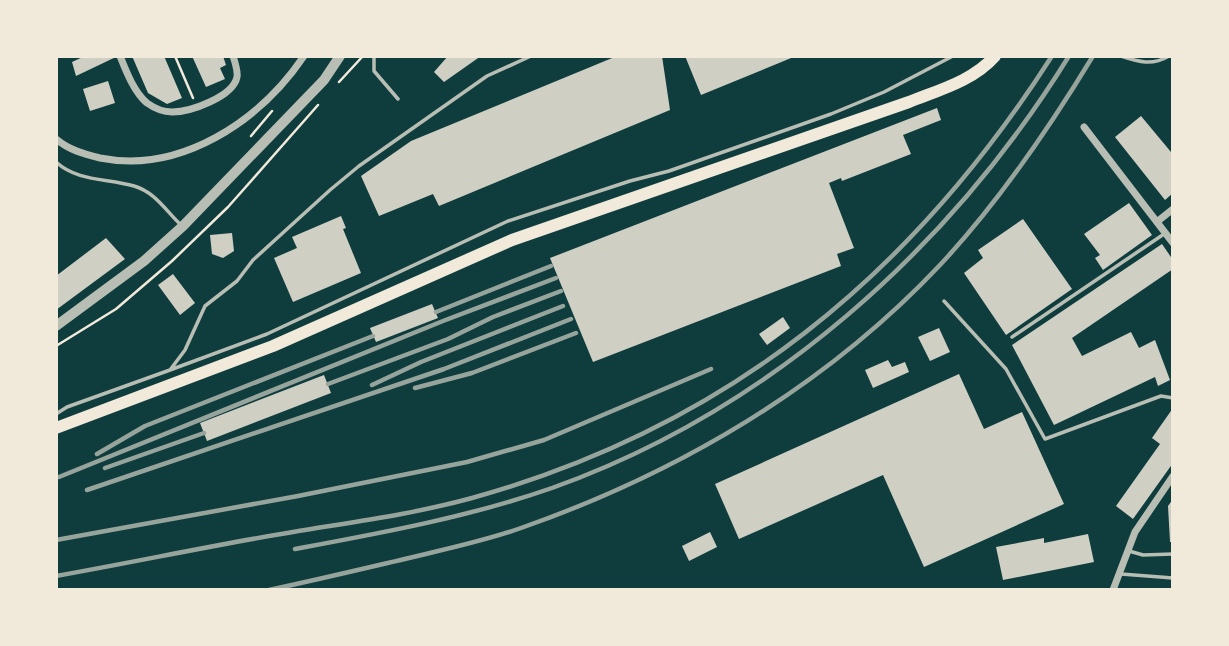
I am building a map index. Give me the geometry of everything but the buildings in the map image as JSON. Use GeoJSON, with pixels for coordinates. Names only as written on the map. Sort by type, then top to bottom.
{"type":"FeatureCollection","features":[{"type":"Feature","properties":{"kind":"main road"},"geometry":{"type":"LineString","coordinates":[[56,428],[273,346],[513,240],[909,102],[959,82],[986,66],[995,56]]}},
{"type":"Feature","properties":{"kind":"street"},"geometry":{"type":"LineString","coordinates":[[120,56],[136,89],[146,102],[174,112],[198,107],[217,98],[234,85],[237,78],[233,56]]}},
{"type":"Feature","properties":{"kind":"street"},"geometry":{"type":"LineString","coordinates":[[56,139],[66,147],[85,155],[127,161],[147,161],[198,147],[220,136],[262,104],[304,56]]}},
{"type":"Feature","properties":{"kind":"street"},"geometry":{"type":"LineString","coordinates":[[56,326],[144,261],[183,226],[324,80],[340,56]]}},
{"type":"Feature","properties":{"kind":"street"},"geometry":{"type":"LineString","coordinates":[[1084,127],[1173,243]]}},
{"type":"Feature","properties":{"kind":"street"},"geometry":{"type":"LineString","coordinates":[[1158,221],[1173,209]]}},
{"type":"Feature","properties":{"kind":"street"},"geometry":{"type":"LineString","coordinates":[[1113,590],[1135,532],[1173,476]]}},
{"type":"Feature","properties":{"kind":"lane"},"geometry":{"type":"LineString","coordinates":[[374,56],[374,71],[398,99]]}},
{"type":"Feature","properties":{"kind":"lane"},"geometry":{"type":"LineString","coordinates":[[170,370],[185,350],[205,306],[237,281],[253,260],[330,190],[359,166],[487,76],[531,56]]}},
{"type":"Feature","properties":{"kind":"lane"},"geometry":{"type":"LineString","coordinates":[[56,414],[67,407],[267,334],[508,221],[669,171],[831,114],[884,92],[953,56]]}},
{"type":"Feature","properties":{"kind":"lane"},"geometry":{"type":"LineString","coordinates":[[1121,56],[1141,63],[1159,62],[1170,56]]}},
{"type":"Feature","properties":{"kind":"lane"},"geometry":{"type":"LineString","coordinates":[[56,163],[66,172],[80,177],[136,187],[153,195],[183,226]]}},
{"type":"Feature","properties":{"kind":"lane"},"geometry":{"type":"LineString","coordinates":[[1012,337],[1166,232]]}},
{"type":"Feature","properties":{"kind":"lane"},"geometry":{"type":"LineString","coordinates":[[944,301],[1006,369],[1045,439],[1161,396],[1173,398]]}},
{"type":"Feature","properties":{"kind":"lane"},"geometry":{"type":"LineString","coordinates":[[1127,551],[1143,555],[1173,554]]}},
{"type":"Feature","properties":{"kind":"lane"},"geometry":{"type":"LineString","coordinates":[[1121,574],[1173,578]]}},
{"type":"Feature","properties":{"kind":"path"},"geometry":{"type":"LineString","coordinates":[[175,56],[198,107]]}},
{"type":"Feature","properties":{"kind":"path"},"geometry":{"type":"LineString","coordinates":[[245,143],[271,112]]}},
{"type":"Feature","properties":{"kind":"railway"},"geometry":{"type":"LineString","coordinates":[[56,576],[450,504],[564,468],[650,430],[730,385],[805,333],[874,274],[938,208],[997,135],[1052,56]]}},
{"type":"Feature","properties":{"kind":"railway"},"geometry":{"type":"LineString","coordinates":[[295,549],[489,508],[552,488],[631,455],[707,415],[779,369],[847,316],[910,258],[968,195],[1021,127],[1069,56]]}},
{"type":"Feature","properties":{"kind":"railway"},"geometry":{"type":"LineString","coordinates":[[269,590],[494,537],[521,528],[637,481],[746,422],[848,350],[940,265],[1022,165],[1093,56]]}},
{"type":"Feature","properties":{"kind":"railway"},"geometry":{"type":"LineString","coordinates":[[436,312],[551,266]]}},
{"type":"Feature","properties":{"kind":"railway"},"geometry":{"type":"LineString","coordinates":[[59,477],[556,278]]}},
{"type":"Feature","properties":{"kind":"railway"},"geometry":{"type":"LineString","coordinates":[[328,384],[448,339],[493,317],[561,291]]}},
{"type":"Feature","properties":{"kind":"railway"},"geometry":{"type":"LineString","coordinates":[[372,385],[421,362],[563,306]]}},
{"type":"Feature","properties":{"kind":"railway"},"geometry":{"type":"LineString","coordinates":[[87,490],[444,369],[571,319]]}},
{"type":"Feature","properties":{"kind":"railway"},"geometry":{"type":"LineString","coordinates":[[415,388],[472,373],[576,333]]}},
{"type":"Feature","properties":{"kind":"railway"},"geometry":{"type":"LineString","coordinates":[[97,454],[145,426],[373,336]]}},
{"type":"Feature","properties":{"kind":"railway"},"geometry":{"type":"LineString","coordinates":[[56,540],[467,462],[544,440],[711,369]]}},
{"type":"Feature","properties":{"kind":"railway"},"geometry":{"type":"LineString","coordinates":[[105,468],[204,433]]}}]}
